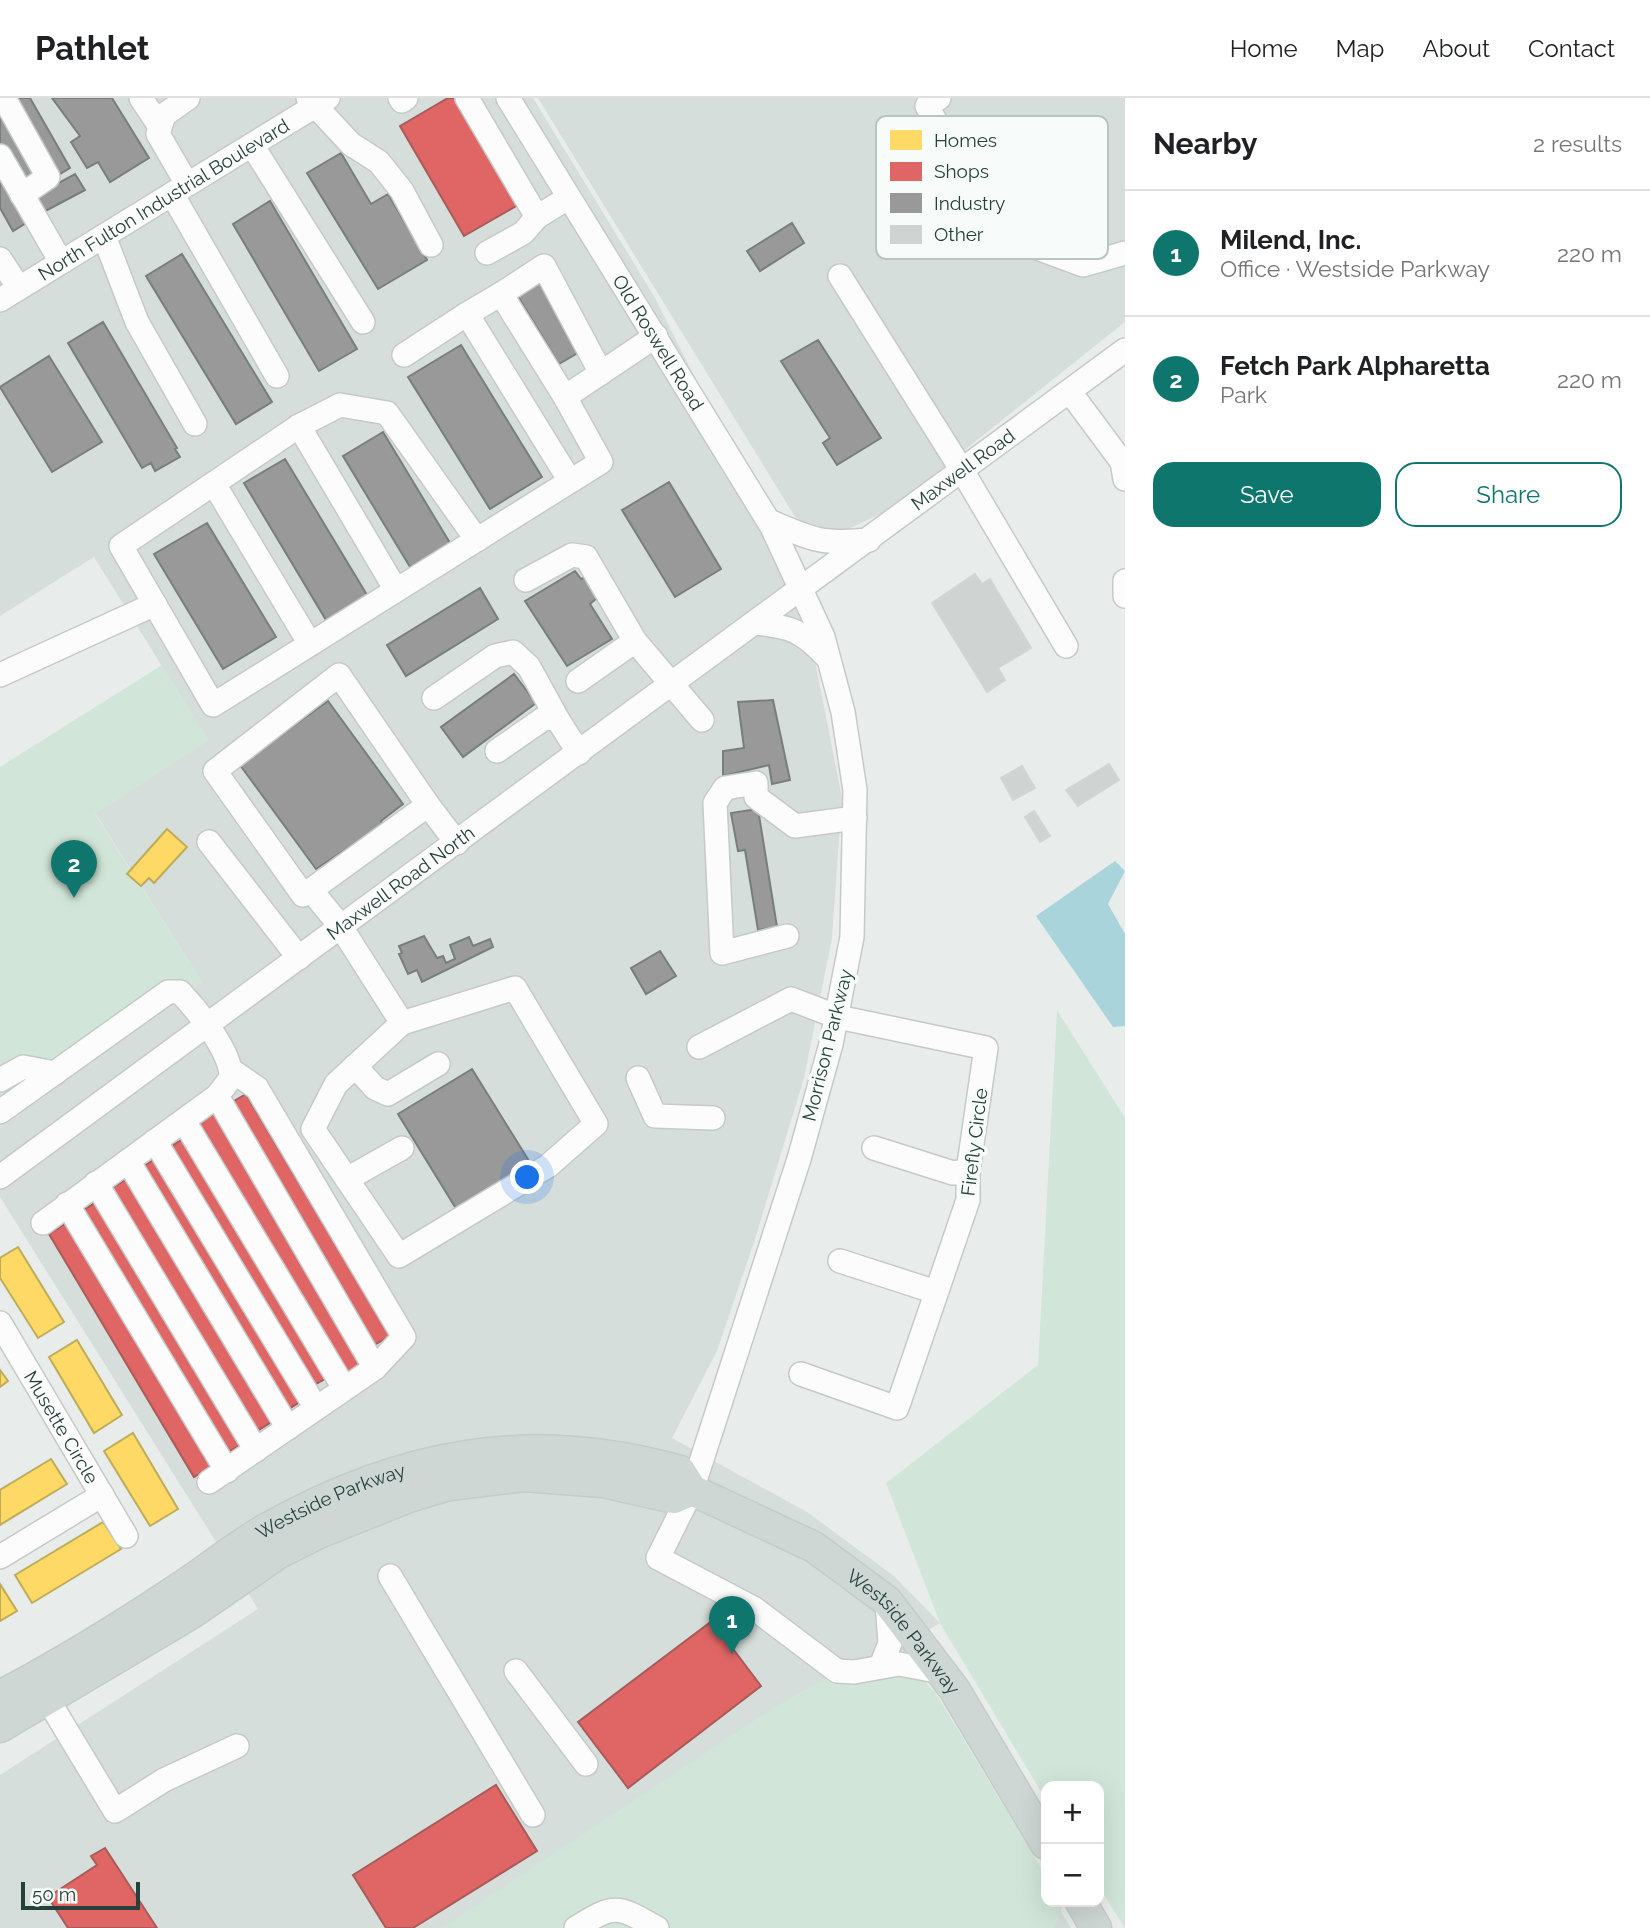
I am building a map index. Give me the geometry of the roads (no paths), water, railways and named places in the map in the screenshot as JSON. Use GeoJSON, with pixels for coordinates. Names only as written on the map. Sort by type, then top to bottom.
{"type":"FeatureCollection","features":[{"type":"Feature","properties":{"kind":"main road","name":"Westside Parkway"},"geometry":{"type":"LineString","coordinates":[[0,1727],[41,1688],[265,1530],[355,1488],[443,1458],[523,1448],[569,1449],[649,1462],[680,1471],[692,1490],[814,1547],[887,1601],[942,1672],[1041,1836]]}},
{"type":"Feature","properties":{"kind":"main road","name":"Westside Parkway"},"geometry":{"type":"LineString","coordinates":[[0,1696],[41,1688]]}},
{"type":"Feature","properties":{"kind":"main road"},"geometry":{"type":"LineString","coordinates":[[1084,1907],[1096,1928]]}},
{"type":"Feature","properties":{"kind":"street"},"geometry":{"type":"LineString","coordinates":[[4,98],[48,177],[22,195]]}},
{"type":"Feature","properties":{"kind":"street"},"geometry":{"type":"LineString","coordinates":[[141,98],[159,125]]}},
{"type":"Feature","properties":{"kind":"street"},"geometry":{"type":"LineString","coordinates":[[188,98],[164,115],[158,134],[180,189],[277,376]]}},
{"type":"Feature","properties":{"kind":"street"},"geometry":{"type":"LineString","coordinates":[[400,98],[402,101],[407,98]]}},
{"type":"Feature","properties":{"kind":"street"},"geometry":{"type":"LineString","coordinates":[[467,98],[537,217]]}},
{"type":"Feature","properties":{"kind":"street","name":"Old Roswell Road"},"geometry":{"type":"LineString","coordinates":[[508,98],[769,521],[801,590]]}},
{"type":"Feature","properties":{"kind":"street"},"geometry":{"type":"LineString","coordinates":[[933,116],[927,106],[939,98]]}},
{"type":"Feature","properties":{"kind":"street"},"geometry":{"type":"LineString","coordinates":[[317,101],[351,144],[379,162],[402,191],[431,245]]}},
{"type":"Feature","properties":{"kind":"street","name":"North Fulton Industrial Boulevard"},"geometry":{"type":"LineString","coordinates":[[9,294],[252,145],[317,101]]}},
{"type":"Feature","properties":{"kind":"street"},"geometry":{"type":"LineString","coordinates":[[252,145],[363,322]]}},
{"type":"Feature","properties":{"kind":"street"},"geometry":{"type":"LineString","coordinates":[[0,156],[61,262]]}},
{"type":"Feature","properties":{"kind":"street"},"geometry":{"type":"LineString","coordinates":[[487,253],[523,233],[537,217],[568,198]]}},
{"type":"Feature","properties":{"kind":"street"},"geometry":{"type":"LineString","coordinates":[[104,236],[137,322],[195,424]]}},
{"type":"Feature","properties":{"kind":"street"},"geometry":{"type":"LineString","coordinates":[[1108,258],[1125,253]]}},
{"type":"Feature","properties":{"kind":"street"},"geometry":{"type":"LineString","coordinates":[[0,259],[9,294]]}},
{"type":"Feature","properties":{"kind":"street"},"geometry":{"type":"LineString","coordinates":[[1067,259],[1083,265],[1104,259]]}},
{"type":"Feature","properties":{"kind":"street"},"geometry":{"type":"LineString","coordinates":[[404,355],[544,266],[601,373]]}},
{"type":"Feature","properties":{"kind":"street"},"geometry":{"type":"LineString","coordinates":[[840,275],[963,472],[1066,646]]}},
{"type":"Feature","properties":{"kind":"street"},"geometry":{"type":"LineString","coordinates":[[477,540],[387,413],[340,405],[299,426],[121,546],[213,705],[477,540],[570,481],[601,462],[565,397],[501,294]]}},
{"type":"Feature","properties":{"kind":"street"},"geometry":{"type":"LineString","coordinates":[[467,314],[570,481]]}},
{"type":"Feature","properties":{"kind":"street"},"geometry":{"type":"LineString","coordinates":[[565,397],[656,336]]}},
{"type":"Feature","properties":{"kind":"street","name":"Maxwell Road"},"geometry":{"type":"LineString","coordinates":[[801,590],[1125,350]]}},
{"type":"Feature","properties":{"kind":"street"},"geometry":{"type":"LineString","coordinates":[[1070,392],[1122,462],[1125,479]]}},
{"type":"Feature","properties":{"kind":"street"},"geometry":{"type":"LineString","coordinates":[[299,426],[396,590]]}},
{"type":"Feature","properties":{"kind":"street"},"geometry":{"type":"LineString","coordinates":[[214,484],[310,644]]}},
{"type":"Feature","properties":{"kind":"street"},"geometry":{"type":"LineString","coordinates":[[769,521],[808,539],[832,544],[869,540]]}},
{"type":"Feature","properties":{"kind":"street"},"geometry":{"type":"LineString","coordinates":[[526,580],[572,555],[586,557],[635,641],[702,720]]}},
{"type":"Feature","properties":{"kind":"street"},"geometry":{"type":"LineString","coordinates":[[1125,581],[1125,596]]}},
{"type":"Feature","properties":{"kind":"street","name":"Maxwell Road North"},"geometry":{"type":"LineString","coordinates":[[2,1170],[207,1026],[801,590]]}},
{"type":"Feature","properties":{"kind":"street","name":"Morrison Parkway"},"geometry":{"type":"LineString","coordinates":[[801,590],[823,637],[844,712],[855,790],[852,937],[838,1017],[799,1159],[692,1490],[658,1559],[755,1609],[837,1671],[854,1672],[881,1666]]}},
{"type":"Feature","properties":{"kind":"street"},"geometry":{"type":"LineString","coordinates":[[0,675],[155,604]]}},
{"type":"Feature","properties":{"kind":"street"},"geometry":{"type":"LineString","coordinates":[[756,623],[787,626],[806,635],[829,660]]}},
{"type":"Feature","properties":{"kind":"street"},"geometry":{"type":"LineString","coordinates":[[578,681],[635,641]]}},
{"type":"Feature","properties":{"kind":"street"},"geometry":{"type":"LineString","coordinates":[[434,698],[495,656],[513,652],[529,667],[579,753]]}},
{"type":"Feature","properties":{"kind":"street"},"geometry":{"type":"LineString","coordinates":[[428,805],[303,895],[215,771],[339,675],[428,805],[457,842]]}},
{"type":"Feature","properties":{"kind":"street"},"geometry":{"type":"LineString","coordinates":[[497,751],[546,717],[558,720]]}},
{"type":"Feature","properties":{"kind":"street"},"geometry":{"type":"LineString","coordinates":[[787,936],[722,953],[715,803],[725,788],[756,783],[756,796],[795,826],[855,818]]}},
{"type":"Feature","properties":{"kind":"street"},"geometry":{"type":"LineString","coordinates":[[209,842],[299,958]]}},
{"type":"Feature","properties":{"kind":"street"},"geometry":{"type":"LineString","coordinates":[[311,890],[341,928],[402,1023]]}},
{"type":"Feature","properties":{"kind":"street"},"geometry":{"type":"LineString","coordinates":[[514,988],[596,1124],[548,1166],[399,1256],[313,1129],[336,1084],[355,1066],[402,1023],[514,988]]}},
{"type":"Feature","properties":{"kind":"street"},"geometry":{"type":"LineString","coordinates":[[0,1112],[168,992],[180,992],[207,1026],[231,1070],[257,1088],[404,1337],[375,1368],[218,1477],[67,1204]]}},
{"type":"Feature","properties":{"kind":"street","name":"Firefly Circle"},"geometry":{"type":"LineString","coordinates":[[699,1047],[791,999],[838,1017],[986,1048],[968,1171],[968,1200],[897,1408],[801,1374]]}},
{"type":"Feature","properties":{"kind":"street"},"geometry":{"type":"LineString","coordinates":[[355,1066],[374,1088],[388,1094],[438,1064]]}},
{"type":"Feature","properties":{"kind":"street"},"geometry":{"type":"LineString","coordinates":[[0,1080],[23,1067],[55,1073]]}},
{"type":"Feature","properties":{"kind":"street"},"geometry":{"type":"LineString","coordinates":[[43,1223],[217,1096],[230,1078],[231,1070]]}},
{"type":"Feature","properties":{"kind":"street"},"geometry":{"type":"LineString","coordinates":[[638,1078],[654,1116],[713,1118]]}},
{"type":"Feature","properties":{"kind":"street"},"geometry":{"type":"LineString","coordinates":[[217,1096],[375,1368]]}},
{"type":"Feature","properties":{"kind":"street"},"geometry":{"type":"LineString","coordinates":[[184,1121],[344,1388]]}},
{"type":"Feature","properties":{"kind":"street"},"geometry":{"type":"LineString","coordinates":[[155,1142],[316,1408]]}},
{"type":"Feature","properties":{"kind":"street"},"geometry":{"type":"LineString","coordinates":[[347,1179],[402,1148]]}},
{"type":"Feature","properties":{"kind":"street"},"geometry":{"type":"LineString","coordinates":[[874,1148],[953,1173],[968,1171]]}},
{"type":"Feature","properties":{"kind":"street"},"geometry":{"type":"LineString","coordinates":[[128,1161],[288,1428]]}},
{"type":"Feature","properties":{"kind":"street"},"geometry":{"type":"LineString","coordinates":[[96,1183],[256,1450]]}},
{"type":"Feature","properties":{"kind":"street"},"geometry":{"type":"LineString","coordinates":[[840,1261],[936,1293]]}},
{"type":"Feature","properties":{"kind":"street","name":"Musette Circle"},"geometry":{"type":"LineString","coordinates":[[0,1323],[126,1536]]}},
{"type":"Feature","properties":{"kind":"street","name":"Musette Circle"},"geometry":{"type":"LineString","coordinates":[[0,1557],[102,1495]]}},
{"type":"Feature","properties":{"kind":"street"},"geometry":{"type":"LineString","coordinates":[[390,1576],[533,1815]]}},
{"type":"Feature","properties":{"kind":"street"},"geometry":{"type":"LineString","coordinates":[[887,1601],[890,1643],[881,1666],[899,1664],[942,1672]]}},
{"type":"Feature","properties":{"kind":"street"},"geometry":{"type":"LineString","coordinates":[[516,1671],[586,1764]]}},
{"type":"Feature","properties":{"kind":"street"},"geometry":{"type":"LineString","coordinates":[[41,1688],[115,1811],[164,1780],[237,1746]]}},
{"type":"Feature","properties":{"kind":"street"},"geometry":{"type":"LineString","coordinates":[[576,1928],[604,1910],[615,1909],[632,1914],[657,1928]]}},
{"type":"Feature","properties":{"kind":"water"},"geometry":{"type":"Polygon","coordinates":[[[1115,861],[1125,871],[1108,904],[1125,934],[1125,1026],[1113,1027],[1036,916],[1115,861]]]}},
{"type":"Feature","properties":{"kind":"place","name":"Fetch Park Alpharetta"},"geometry":{"type":"Point","coordinates":[74,898]}},
{"type":"Feature","properties":{"kind":"place","name":"Milend, Inc."},"geometry":{"type":"Point","coordinates":[732,1654]}}]}
